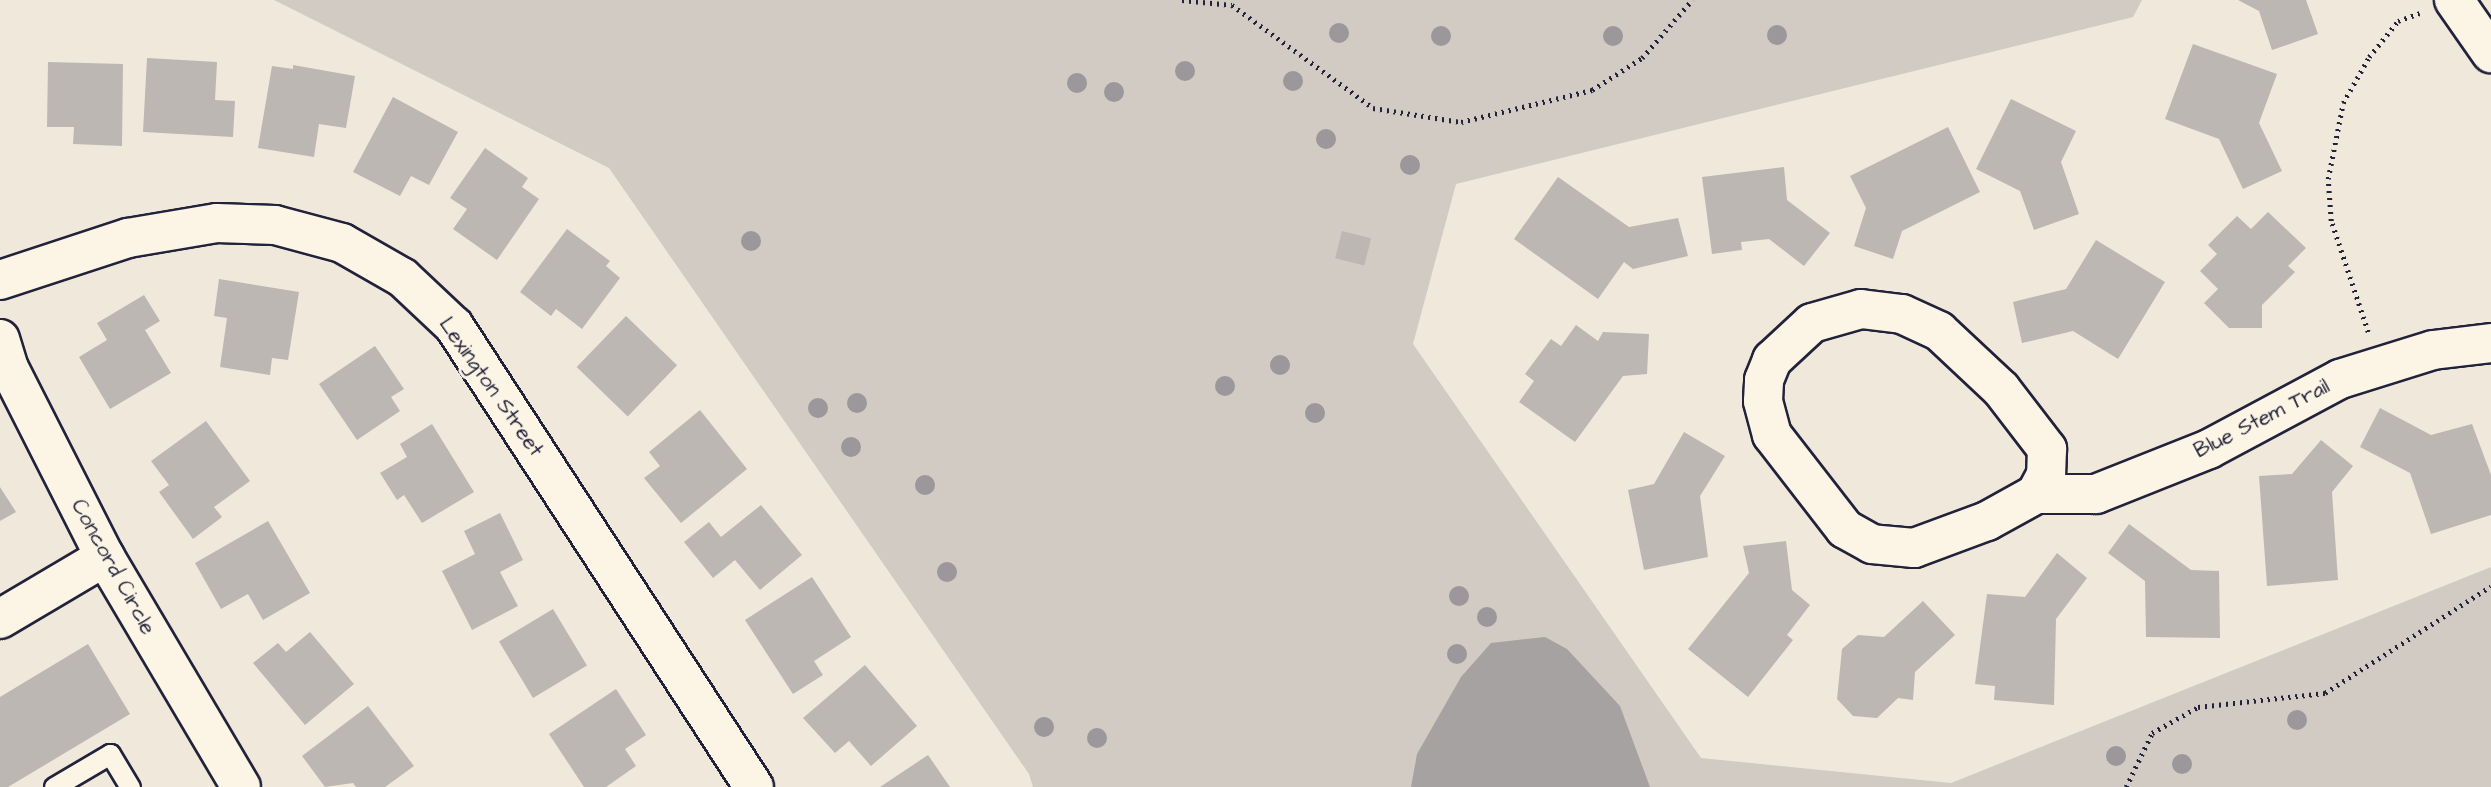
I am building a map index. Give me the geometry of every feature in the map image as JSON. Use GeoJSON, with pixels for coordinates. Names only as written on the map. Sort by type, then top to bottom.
{"type":"FeatureCollection","features":[{"type":"Feature","properties":{"kind":"street"},"geometry":{"type":"LineString","coordinates":[[2443,4],[2491,53]]}},
{"type":"Feature","properties":{"kind":"street","name":"Lexington Street"},"geometry":{"type":"LineString","coordinates":[[0,280],[128,238],[217,223],[275,225],[342,243],[403,278],[454,326],[754,787]]}},
{"type":"Feature","properties":{"kind":"street","name":"Blue Stem Trail"},"geometry":{"type":"LineString","coordinates":[[2036,494],[2046,475],[2047,449],[2001,389],[1939,331],[1902,314],[1861,309],[1812,323],[1772,360],[1764,380],[1763,401],[1773,435],[1845,529],[1872,544],[1913,548],[1948,538],[2036,494],[2096,495],[2209,449],[2314,391],[2376,367],[2433,350],[2491,343]]}},
{"type":"Feature","properties":{"kind":"street","name":"Concord Circle"},"geometry":{"type":"LineString","coordinates":[[0,339],[9,368],[105,557],[241,787]]}},
{"type":"Feature","properties":{"kind":"street"},"geometry":{"type":"LineString","coordinates":[[0,619],[105,557]]}},
{"type":"Feature","properties":{"kind":"lane"},"geometry":{"type":"LineString","coordinates":[[54,787],[110,754],[130,787]]}},
{"type":"Feature","properties":{"kind":"path"},"geometry":{"type":"LineString","coordinates":[[1182,0],[1232,5],[1373,108],[1461,122],[1592,90],[1642,58],[1692,0]]}},
{"type":"Feature","properties":{"kind":"path"},"geometry":{"type":"LineString","coordinates":[[2376,367],[2331,221],[2328,179],[2343,103],[2369,57],[2398,21],[2443,4]]}},
{"type":"Feature","properties":{"kind":"path"},"geometry":{"type":"LineString","coordinates":[[2126,787],[2152,733],[2198,707],[2325,692],[2491,586]]}},
{"type":"Feature","properties":{"kind":"shaded area"},"geometry":{"type":"Polygon","coordinates":[[[274,0],[2142,0],[2133,17],[1456,184],[1413,344],[1701,758],[1951,783],[2491,567],[2491,787],[1033,787],[1029,774],[609,168],[274,0]]]}},
{"type":"Feature","properties":{"kind":"shaded area"},"geometry":{"type":"Polygon","coordinates":[[[1545,637],[1567,649],[1620,706],[1650,787],[1411,787],[1417,754],[1461,677],[1491,643],[1545,637]]]}},
{"type":"Feature","properties":{"kind":"building"},"geometry":{"type":"Polygon","coordinates":[[[2238,0],[2306,0],[2318,34],[2272,50],[2259,11],[2238,0]]]}},
{"type":"Feature","properties":{"kind":"building"},"geometry":{"type":"Polygon","coordinates":[[[2193,44],[2277,74],[2259,123],[2282,171],[2243,189],[2219,139],[2165,119],[2193,44]]]}},
{"type":"Feature","properties":{"kind":"building"},"geometry":{"type":"Polygon","coordinates":[[[147,58],[217,62],[215,100],[235,101],[233,137],[143,132],[147,58]]]}},
{"type":"Feature","properties":{"kind":"building"},"geometry":{"type":"Polygon","coordinates":[[[48,62],[123,64],[122,146],[73,144],[74,127],[47,127],[48,62]]]}},
{"type":"Feature","properties":{"kind":"building"},"geometry":{"type":"Polygon","coordinates":[[[293,65],[355,76],[346,128],[319,124],[314,157],[258,148],[272,66],[293,69],[293,65]]]}},
{"type":"Feature","properties":{"kind":"building"},"geometry":{"type":"Polygon","coordinates":[[[393,97],[458,132],[429,185],[411,176],[400,196],[353,172],[393,97]]]}},
{"type":"Feature","properties":{"kind":"building"},"geometry":{"type":"Polygon","coordinates":[[[2011,99],[2076,131],[2061,162],[2079,214],[2034,230],[2020,191],[1976,169],[2011,99]]]}},
{"type":"Feature","properties":{"kind":"building"},"geometry":{"type":"Polygon","coordinates":[[[1948,127],[1980,192],[1902,231],[1893,259],[1854,246],[1866,208],[1850,176],[1948,127]]]}},
{"type":"Feature","properties":{"kind":"building"},"geometry":{"type":"Polygon","coordinates":[[[485,148],[528,178],[522,187],[539,199],[497,260],[453,229],[467,209],[450,198],[485,148]]]}},
{"type":"Feature","properties":{"kind":"building"},"geometry":{"type":"Polygon","coordinates":[[[1784,167],[1787,200],[1830,233],[1804,266],[1769,239],[1741,242],[1742,250],[1712,254],[1702,177],[1784,167]]]}},
{"type":"Feature","properties":{"kind":"building"},"geometry":{"type":"Polygon","coordinates":[[[1558,177],[1629,227],[1678,218],[1688,256],[1633,269],[1624,262],[1598,299],[1514,239],[1558,177]]]}},
{"type":"Feature","properties":{"kind":"building"},"geometry":{"type":"Polygon","coordinates":[[[2268,212],[2306,248],[2288,266],[2295,272],[2262,305],[2262,328],[2229,328],[2204,303],[2218,289],[2200,271],[2217,254],[2208,245],[2237,216],[2251,229],[2268,212]]]}},
{"type":"Feature","properties":{"kind":"building"},"geometry":{"type":"Polygon","coordinates":[[[567,229],[610,261],[606,266],[620,278],[582,329],[556,309],[551,316],[520,292],[567,229]]]}},
{"type":"Feature","properties":{"kind":"building"},"geometry":{"type":"Polygon","coordinates":[[[1342,231],[1371,238],[1364,265],[1335,258],[1342,231]]]}},
{"type":"Feature","properties":{"kind":"building"},"geometry":{"type":"Polygon","coordinates":[[[2096,240],[2165,282],[2118,359],[2073,331],[2022,343],[2013,302],[2066,289],[2096,240]]]}},
{"type":"Feature","properties":{"kind":"building"},"geometry":{"type":"Polygon","coordinates":[[[219,279],[299,292],[288,360],[272,358],[270,375],[220,367],[227,318],[214,316],[219,279]]]}},
{"type":"Feature","properties":{"kind":"building"},"geometry":{"type":"Polygon","coordinates":[[[144,295],[160,321],[145,330],[171,373],[110,409],[79,357],[107,340],[97,323],[144,295]]]}},
{"type":"Feature","properties":{"kind":"building"},"geometry":{"type":"Polygon","coordinates":[[[626,316],[677,365],[628,416],[577,367],[626,316]]]}},
{"type":"Feature","properties":{"kind":"building"},"geometry":{"type":"Polygon","coordinates":[[[1576,325],[1598,341],[1603,332],[1649,334],[1647,374],[1623,376],[1575,442],[1519,402],[1534,381],[1525,374],[1551,339],[1561,346],[1576,325]]]}},
{"type":"Feature","properties":{"kind":"building"},"geometry":{"type":"Polygon","coordinates":[[[375,346],[404,389],[391,397],[400,411],[357,440],[319,384],[375,346]]]}},
{"type":"Feature","properties":{"kind":"building"},"geometry":{"type":"Polygon","coordinates":[[[2380,408],[2431,435],[2472,424],[2491,475],[2491,515],[2431,534],[2410,473],[2360,447],[2380,408]]]}},
{"type":"Feature","properties":{"kind":"building"},"geometry":{"type":"Polygon","coordinates":[[[700,410],[747,469],[681,523],[644,478],[660,466],[649,452],[700,410]]]}},
{"type":"Feature","properties":{"kind":"building"},"geometry":{"type":"Polygon","coordinates":[[[206,421],[250,481],[214,507],[222,517],[193,539],[159,492],[169,485],[151,461],[206,421]]]}},
{"type":"Feature","properties":{"kind":"building"},"geometry":{"type":"Polygon","coordinates":[[[432,424],[474,492],[422,523],[404,495],[397,500],[380,473],[407,457],[400,444],[432,424]]]}},
{"type":"Feature","properties":{"kind":"building"},"geometry":{"type":"Polygon","coordinates":[[[1684,432],[1725,456],[1700,496],[1708,557],[1644,570],[1628,490],[1654,484],[1684,432]]]}},
{"type":"Feature","properties":{"kind":"building"},"geometry":{"type":"Polygon","coordinates":[[[2321,440],[2353,466],[2332,492],[2338,580],[2267,586],[2259,476],[2292,474],[2321,440]]]}},
{"type":"Feature","properties":{"kind":"building"},"geometry":{"type":"Polygon","coordinates":[[[0,487],[16,512],[0,521],[0,487]]]}},
{"type":"Feature","properties":{"kind":"building"},"geometry":{"type":"Polygon","coordinates":[[[761,505],[802,555],[760,590],[735,560],[713,578],[684,542],[709,522],[721,537],[761,505]]]}},
{"type":"Feature","properties":{"kind":"building"},"geometry":{"type":"Polygon","coordinates":[[[500,513],[523,560],[500,572],[518,606],[472,630],[442,571],[475,554],[464,531],[500,513]]]}},
{"type":"Feature","properties":{"kind":"building"},"geometry":{"type":"Polygon","coordinates":[[[268,521],[310,593],[263,620],[248,594],[221,609],[195,563],[268,521]]]}},
{"type":"Feature","properties":{"kind":"building"},"geometry":{"type":"Polygon","coordinates":[[[2129,524],[2191,570],[2219,571],[2220,638],[2146,637],[2145,581],[2108,553],[2129,524]]]}},
{"type":"Feature","properties":{"kind":"building"},"geometry":{"type":"Polygon","coordinates":[[[1786,541],[1792,590],[1810,605],[1787,635],[1793,640],[1748,697],[1688,649],[1749,573],[1743,546],[1786,541]]]}},
{"type":"Feature","properties":{"kind":"building"},"geometry":{"type":"Polygon","coordinates":[[[2057,553],[2087,578],[2056,619],[2054,705],[1994,700],[1995,686],[1975,684],[1987,594],[2025,597],[2057,553]]]}},
{"type":"Feature","properties":{"kind":"building"},"geometry":{"type":"Polygon","coordinates":[[[812,577],[851,637],[814,661],[823,675],[793,694],[745,620],[812,577]]]}},
{"type":"Feature","properties":{"kind":"building"},"geometry":{"type":"Polygon","coordinates":[[[1923,601],[1955,635],[1915,672],[1913,700],[1898,698],[1877,718],[1853,716],[1837,699],[1842,649],[1858,635],[1884,637],[1923,601]]]}},
{"type":"Feature","properties":{"kind":"building"},"geometry":{"type":"Polygon","coordinates":[[[553,609],[587,666],[533,698],[499,641],[553,609]]]}},
{"type":"Feature","properties":{"kind":"building"},"geometry":{"type":"Polygon","coordinates":[[[310,632],[354,684],[305,725],[253,663],[278,643],[286,652],[310,632]]]}},
{"type":"Feature","properties":{"kind":"building"},"geometry":{"type":"Polygon","coordinates":[[[88,644],[130,714],[8,787],[0,787],[0,697],[88,644]]]}},
{"type":"Feature","properties":{"kind":"building"},"geometry":{"type":"Polygon","coordinates":[[[865,665],[917,726],[871,766],[849,741],[835,753],[803,718],[865,665]]]}},
{"type":"Feature","properties":{"kind":"building"},"geometry":{"type":"Polygon","coordinates":[[[616,689],[646,735],[625,749],[636,766],[606,787],[584,787],[549,734],[616,689]]]}},
{"type":"Feature","properties":{"kind":"building"},"geometry":{"type":"Polygon","coordinates":[[[368,706],[414,766],[385,787],[356,787],[353,783],[325,787],[302,756],[368,706]]]}},
{"type":"Feature","properties":{"kind":"building"},"geometry":{"type":"Polygon","coordinates":[[[928,755],[950,787],[880,787],[928,755]]]}}]}
